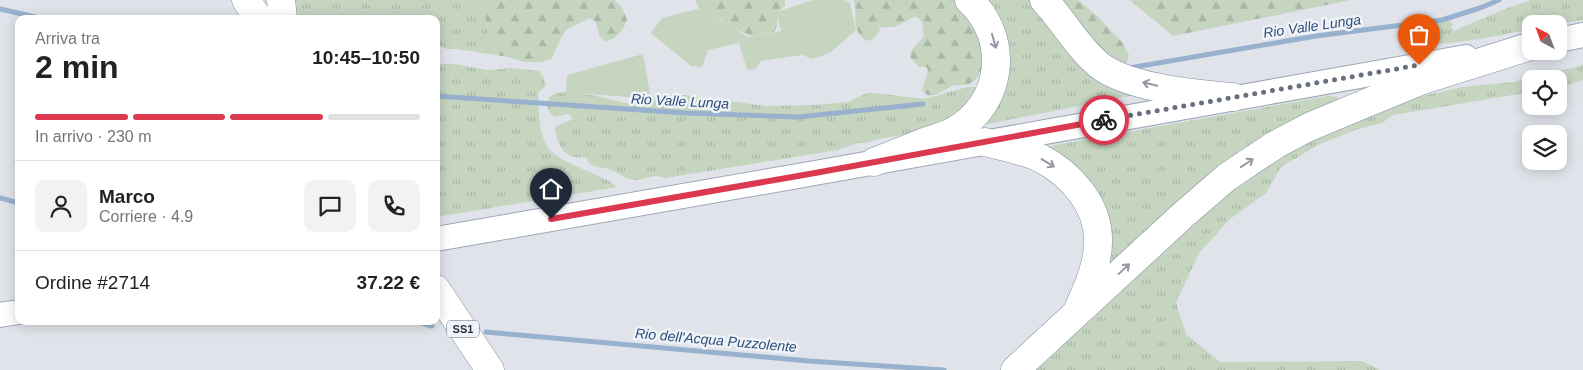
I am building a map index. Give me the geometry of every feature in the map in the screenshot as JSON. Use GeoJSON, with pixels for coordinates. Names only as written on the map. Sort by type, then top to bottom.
{"type":"FeatureCollection","features":[{"type":"Feature","properties":{"kind":"highway"},"geometry":{"type":"LineString","coordinates":[[226,0],[235,15]]}},
{"type":"Feature","properties":{"kind":"highway"},"geometry":{"type":"LineString","coordinates":[[246,0],[255,15]]}},
{"type":"Feature","properties":{"kind":"highway"},"geometry":{"type":"LineString","coordinates":[[281,0],[283,15]]}},
{"type":"Feature","properties":{"kind":"highway"},"geometry":{"type":"LineString","coordinates":[[874,162],[952,132],[968,121],[981,106],[994,77],[997,62],[996,49],[985,19],[969,0]]}},
{"type":"Feature","properties":{"kind":"highway"},"geometry":{"type":"LineString","coordinates":[[1044,0],[1085,51],[1108,72],[1176,90],[1233,97]]}},
{"type":"Feature","properties":{"kind":"highway"},"geometry":{"type":"LineString","coordinates":[[1015,370],[1183,215],[1227,177],[1275,145],[1318,124],[1420,81],[1522,49]]}},
{"type":"Feature","properties":{"kind":"highway"},"geometry":{"type":"LineString","coordinates":[[985,142],[1040,158],[1076,185],[1091,210],[1098,241],[1096,255],[1086,291],[1075,314]]}},
{"type":"Feature","properties":{"kind":"highway","name":"SS1"},"geometry":{"type":"LineString","coordinates":[[440,295],[490,370]]}},
{"type":"Feature","properties":{"kind":"highway","name":"SS1"},"geometry":{"type":"LineString","coordinates":[[439,325],[465,365]]}},
{"type":"Feature","properties":{"kind":"main road"},"geometry":{"type":"LineString","coordinates":[[1568,38],[1583,35]]}},
{"type":"Feature","properties":{"kind":"main road"},"geometry":{"type":"LineString","coordinates":[[440,238],[1522,48]]}},
{"type":"Feature","properties":{"kind":"main road"},"geometry":{"type":"LineString","coordinates":[[0,315],[15,313]]}},
{"type":"Feature","properties":{"kind":"green space"},"geometry":{"type":"Polygon","coordinates":[[[288,0],[486,0],[482,3],[490,40],[496,55],[447,49],[440,46],[440,15],[292,15],[288,0]]]}},
{"type":"Feature","properties":{"kind":"green space"},"geometry":{"type":"Polygon","coordinates":[[[486,0],[615,0],[623,9],[627,20],[619,33],[606,42],[599,35],[596,22],[590,18],[567,29],[552,58],[542,62],[524,62],[496,55],[490,40],[482,3],[486,0]]]}},
{"type":"Feature","properties":{"kind":"green space"},"geometry":{"type":"Polygon","coordinates":[[[695,0],[785,0],[785,6],[777,12],[777,26],[774,32],[751,36],[725,24],[721,19],[705,14],[695,0]]]}},
{"type":"Feature","properties":{"kind":"green space"},"geometry":{"type":"Polygon","coordinates":[[[813,0],[844,0],[850,3],[856,30],[830,53],[813,59],[802,55],[761,61],[755,69],[747,70],[739,43],[708,50],[702,67],[691,66],[651,33],[662,18],[701,8],[748,37],[781,31],[776,12],[813,0]]]}},
{"type":"Feature","properties":{"kind":"green space"},"geometry":{"type":"Polygon","coordinates":[[[854,0],[956,0],[970,17],[980,41],[982,65],[979,75],[969,84],[954,85],[937,94],[927,95],[922,90],[928,70],[926,67],[919,67],[910,57],[912,50],[924,36],[922,22],[917,17],[914,17],[895,27],[879,27],[880,31],[873,39],[867,41],[856,28],[854,0]]]}},
{"type":"Feature","properties":{"kind":"green space"},"geometry":{"type":"Polygon","coordinates":[[[979,0],[1032,0],[1135,95],[983,125],[997,93],[979,0]]]}},
{"type":"Feature","properties":{"kind":"green space"},"geometry":{"type":"Polygon","coordinates":[[[1058,0],[1078,0],[1096,15],[1122,42],[1129,55],[1126,64],[1117,69],[1058,0]]]}},
{"type":"Feature","properties":{"kind":"green space"},"geometry":{"type":"Polygon","coordinates":[[[1130,0],[1351,0],[1173,36],[1130,0]]]}},
{"type":"Feature","properties":{"kind":"green space"},"geometry":{"type":"Polygon","coordinates":[[[1531,0],[1583,0],[1583,20],[1568,22],[1568,15],[1522,15],[1522,31],[1448,43],[1418,43],[1410,39],[1416,31],[1442,21],[1450,21],[1453,24],[1451,27],[1454,31],[1492,14],[1531,0]]]}},
{"type":"Feature","properties":{"kind":"green space"},"geometry":{"type":"Polygon","coordinates":[[[643,54],[651,99],[566,92],[567,75],[643,54]]]}},
{"type":"Feature","properties":{"kind":"green space"},"geometry":{"type":"Polygon","coordinates":[[[440,64],[454,64],[488,70],[512,68],[539,71],[543,76],[546,86],[538,93],[540,127],[547,146],[557,156],[605,179],[617,187],[440,216],[440,64]]]}},
{"type":"Feature","properties":{"kind":"green space"},"geometry":{"type":"Polygon","coordinates":[[[1583,65],[1583,80],[1567,85],[1567,70],[1562,70],[1583,65]]]}},
{"type":"Feature","properties":{"kind":"green space"},"geometry":{"type":"Polygon","coordinates":[[[1522,80],[1522,94],[1393,115],[1382,123],[1355,130],[1318,145],[1281,167],[1266,193],[1230,219],[1199,253],[1176,303],[1186,334],[1220,362],[1362,361],[1380,370],[1036,370],[1050,358],[1128,277],[1263,162],[1379,106],[1462,87],[1522,80]]]}},
{"type":"Feature","properties":{"kind":"green space"},"geometry":{"type":"Polygon","coordinates":[[[967,87],[978,87],[977,94],[941,128],[858,143],[838,150],[665,178],[653,176],[639,180],[627,178],[609,169],[597,167],[588,162],[587,158],[574,157],[566,153],[558,141],[555,127],[573,118],[568,114],[554,117],[548,110],[547,104],[550,96],[569,92],[583,93],[628,103],[666,95],[685,95],[765,106],[814,105],[848,102],[867,93],[925,99],[967,87]]]}},
{"type":"Feature","properties":{"kind":"green space"},"geometry":{"type":"Polygon","coordinates":[[[1328,96],[1337,97],[1339,100],[1101,281],[1103,259],[1044,147],[1328,96]]]}},
{"type":"Feature","properties":{"kind":"waterway","name":"Rio Valle Lunga"},"geometry":{"type":"LineString","coordinates":[[1129,68],[1316,36],[1442,20],[1499,0]]}},
{"type":"Feature","properties":{"kind":"waterway","name":"Rio Valle Lunga"},"geometry":{"type":"LineString","coordinates":[[0,9],[26,15]]}},
{"type":"Feature","properties":{"kind":"waterway","name":"Rio Valle Lunga"},"geometry":{"type":"LineString","coordinates":[[440,96],[686,113],[798,117],[923,104]]}},
{"type":"Feature","properties":{"kind":"waterway","name":"Rio dell'Acqua Puzzolente"},"geometry":{"type":"LineString","coordinates":[[0,198],[15,202]]}},
{"type":"Feature","properties":{"kind":"waterway","name":"Rio dell'Acqua Puzzolente"},"geometry":{"type":"LineString","coordinates":[[486,332],[809,361],[944,370]]}},
{"type":"Feature","properties":{"kind":"way so far"},"geometry":{"type":"LineString","coordinates":[[1104,120],[1419,65]]}},
{"type":"Feature","properties":{"kind":"route"},"geometry":{"type":"LineString","coordinates":[[551,219],[1104,120]]}}]}
